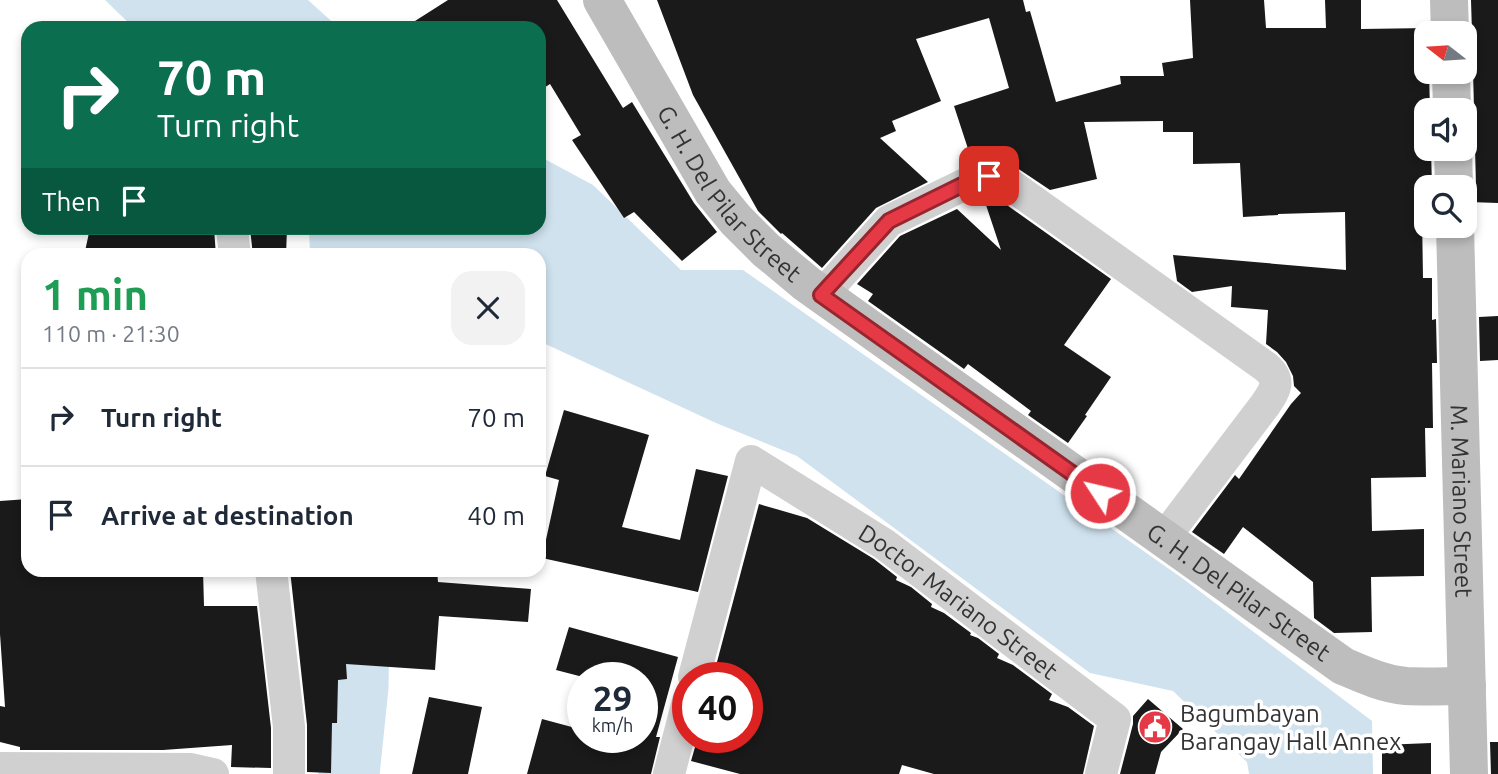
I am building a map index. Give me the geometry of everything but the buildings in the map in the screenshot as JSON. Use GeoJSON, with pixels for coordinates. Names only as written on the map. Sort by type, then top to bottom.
{"type":"FeatureCollection","features":[{"type":"Feature","properties":{"kind":"street","name":"G. H. Del Pilar Street"},"geometry":{"type":"LineString","coordinates":[[601,0],[713,192],[766,250],[821,295],[1343,666],[1365,676],[1406,686],[1467,686]]}},
{"type":"Feature","properties":{"kind":"street"},"geometry":{"type":"LineString","coordinates":[[1449,0],[1450,21]]}},
{"type":"Feature","properties":{"kind":"street"},"geometry":{"type":"LineString","coordinates":[[821,295],[889,221],[970,181],[989,176],[997,178],[1028,197],[1266,367],[1276,378],[1273,393],[1265,405],[1164,538]]}},
{"type":"Feature","properties":{"kind":"street","name":"M. Mariano Street"},"geometry":{"type":"LineString","coordinates":[[1455,238],[1469,774]]}},
{"type":"Feature","properties":{"kind":"street","name":"Doctor Mariano Street"},"geometry":{"type":"LineString","coordinates":[[698,662],[751,461],[884,544],[1115,719],[1101,774]]}},
{"type":"Feature","properties":{"kind":"street"},"geometry":{"type":"LineString","coordinates":[[272,577],[289,727],[289,774]]}},
{"type":"Feature","properties":{"kind":"street"},"geometry":{"type":"LineString","coordinates":[[668,774],[674,753]]}},
{"type":"Feature","properties":{"kind":"street"},"geometry":{"type":"LineString","coordinates":[[0,768],[198,772]]}},
{"type":"Feature","properties":{"kind":"water"},"geometry":{"type":"Polygon","coordinates":[[[105,0],[308,0],[331,21],[127,21],[105,0]]]}},
{"type":"Feature","properties":{"kind":"water"},"geometry":{"type":"Polygon","coordinates":[[[546,160],[593,185],[681,270],[743,270],[1182,578],[1372,721],[1373,774],[1249,774],[1247,762],[1173,691],[1090,673],[797,456],[716,423],[546,344],[546,248],[310,248],[309,235],[546,235],[546,160]]]}},
{"type":"Feature","properties":{"kind":"waterway"},"geometry":{"type":"LineString","coordinates":[[349,774],[358,687],[360,580]]}},
{"type":"Feature","properties":{"kind":"place","name":"Bagumbayan Barangay Hall Annex"},"geometry":{"type":"Point","coordinates":[1155,727]}},
{"type":"Feature","properties":{"kind":"route"},"geometry":{"type":"LineString","coordinates":[[989,176],[970,181],[889,221],[821,295],[1100,493]]}}]}
